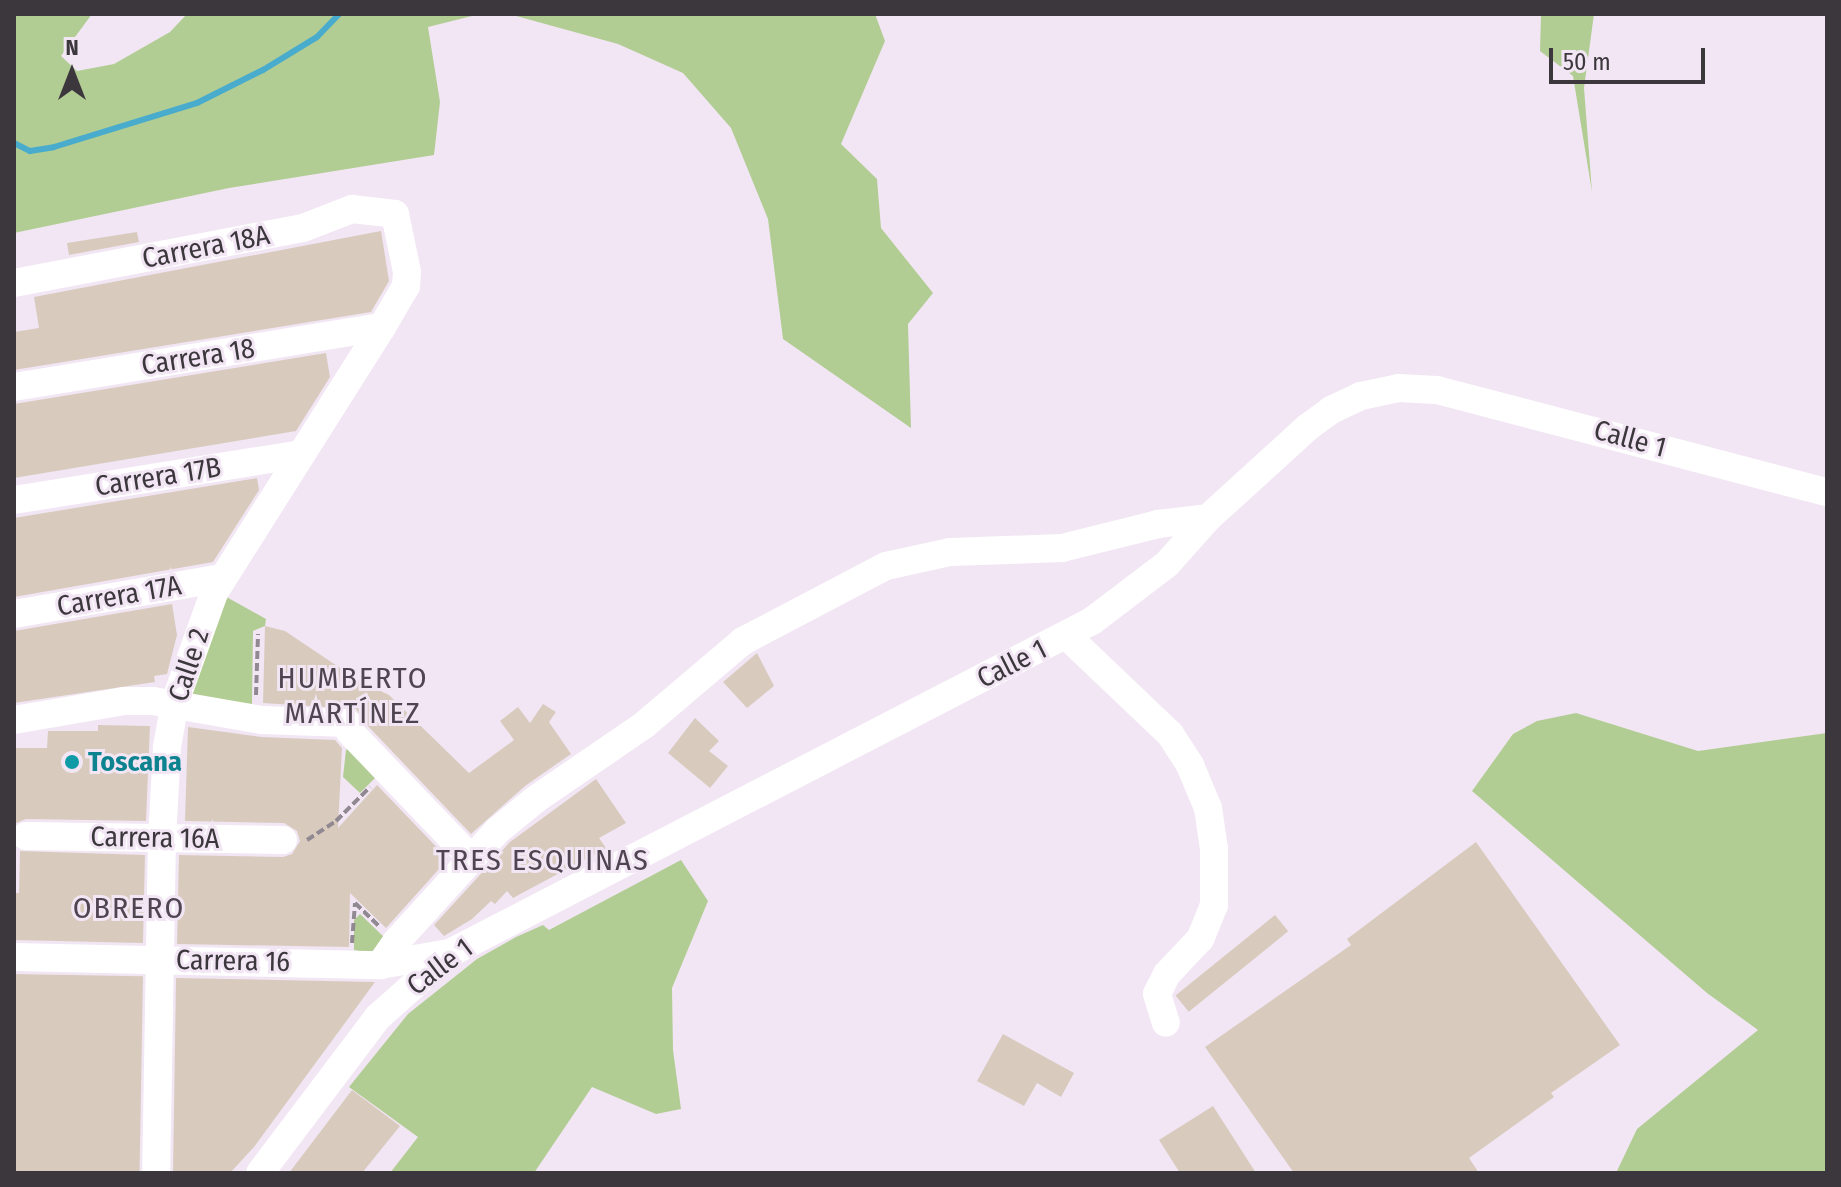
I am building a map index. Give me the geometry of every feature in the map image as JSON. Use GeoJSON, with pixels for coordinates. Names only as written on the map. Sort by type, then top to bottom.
{"type":"FeatureCollection","features":[{"type":"Feature","properties":{"kind":"street","name":"Carrera 18A"},"geometry":{"type":"LineString","coordinates":[[14,283],[303,228],[352,209],[395,214]]}},
{"type":"Feature","properties":{"kind":"street","name":"Calle 2"},"geometry":{"type":"LineString","coordinates":[[156,1173],[162,838],[167,747],[175,702],[193,644],[223,578],[406,286],[407,272],[395,214]]}},
{"type":"Feature","properties":{"kind":"street","name":"Carrera 18"},"geometry":{"type":"LineString","coordinates":[[14,387],[382,327]]}},
{"type":"Feature","properties":{"kind":"street","name":"Calle 1"},"geometry":{"type":"LineString","coordinates":[[260,1173],[378,1017],[450,953],[1067,636],[1148,580],[1208,518],[1331,410],[1361,396],[1398,388],[1437,390],[1490,401],[1827,492]]}},
{"type":"Feature","properties":{"kind":"street","name":"Carrera 17B"},"geometry":{"type":"LineString","coordinates":[[14,500],[301,454]]}},
{"type":"Feature","properties":{"kind":"street","name":"Calle 1"},"geometry":{"type":"LineString","coordinates":[[388,954],[471,858],[536,799],[644,725],[743,641],[886,566],[950,552],[1062,548],[1158,524],[1208,518]]}},
{"type":"Feature","properties":{"kind":"street","name":"Carrera 17A"},"geometry":{"type":"LineString","coordinates":[[14,614],[223,578]]}},
{"type":"Feature","properties":{"kind":"street"},"geometry":{"type":"LineString","coordinates":[[1067,636],[1170,734],[1190,765],[1208,808],[1214,849],[1214,905],[1200,939],[1167,974],[1157,994],[1166,1023]]}},
{"type":"Feature","properties":{"kind":"street"},"geometry":{"type":"LineString","coordinates":[[14,720],[124,701],[175,702],[256,719],[347,723],[350,732],[471,858]]}},
{"type":"Feature","properties":{"kind":"street","name":"Carrera 16A"},"geometry":{"type":"LineString","coordinates":[[26,836],[283,840]]}},
{"type":"Feature","properties":{"kind":"street","name":"Carrera 16"},"geometry":{"type":"LineString","coordinates":[[14,957],[351,964],[388,954],[450,953]]}},
{"type":"Feature","properties":{"kind":"path"},"geometry":{"type":"LineString","coordinates":[[256,719],[258,634]]}},
{"type":"Feature","properties":{"kind":"path"},"geometry":{"type":"LineString","coordinates":[[283,840],[294,844],[319,835],[360,796]]}},
{"type":"Feature","properties":{"kind":"path"},"geometry":{"type":"LineString","coordinates":[[351,964],[355,903],[388,954]]}},
{"type":"Feature","properties":{"kind":"green space"},"geometry":{"type":"Polygon","coordinates":[[[14,14],[92,14],[61,56],[77,71],[114,64],[170,32],[187,14],[480,14],[428,27],[440,102],[434,155],[229,188],[14,233],[14,14]]]}},
{"type":"Feature","properties":{"kind":"green space"},"geometry":{"type":"Polygon","coordinates":[[[509,14],[875,14],[885,41],[841,144],[877,179],[881,228],[933,293],[908,324],[911,428],[783,339],[768,219],[731,128],[683,73],[618,44],[509,14]]]}},
{"type":"Feature","properties":{"kind":"green space"},"geometry":{"type":"Polygon","coordinates":[[[1541,14],[1594,14],[1584,88],[1592,192],[1573,76],[1540,51],[1541,14]]]}},
{"type":"Feature","properties":{"kind":"green space"},"geometry":{"type":"Polygon","coordinates":[[[223,595],[266,619],[265,626],[253,631],[252,704],[206,701],[192,694],[223,595]]]}},
{"type":"Feature","properties":{"kind":"green space"},"geometry":{"type":"Polygon","coordinates":[[[1576,713],[1698,751],[1827,733],[1827,1173],[1616,1173],[1637,1129],[1758,1030],[1707,993],[1472,791],[1513,734],[1537,721],[1576,713]]]}},
{"type":"Feature","properties":{"kind":"green space"},"geometry":{"type":"Polygon","coordinates":[[[351,746],[377,776],[360,793],[343,777],[346,750],[351,746]]]}},
{"type":"Feature","properties":{"kind":"green space"},"geometry":{"type":"Polygon","coordinates":[[[681,860],[708,901],[672,988],[673,1050],[681,1109],[656,1114],[592,1087],[534,1173],[390,1173],[418,1137],[349,1087],[408,1014],[477,959],[516,937],[543,925],[549,930],[681,860]]]}},
{"type":"Feature","properties":{"kind":"green space"},"geometry":{"type":"Polygon","coordinates":[[[360,914],[386,939],[377,955],[354,950],[354,920],[360,914]]]}},
{"type":"Feature","properties":{"kind":"building"},"geometry":{"type":"Polygon","coordinates":[[[381,231],[389,281],[371,312],[14,370],[14,332],[39,328],[34,297],[381,231]]]}},
{"type":"Feature","properties":{"kind":"building"},"geometry":{"type":"Polygon","coordinates":[[[137,232],[139,242],[69,255],[67,243],[137,232]]]}},
{"type":"Feature","properties":{"kind":"building"},"geometry":{"type":"Polygon","coordinates":[[[326,353],[330,377],[296,431],[14,478],[14,404],[326,353]]]}},
{"type":"Feature","properties":{"kind":"building"},"geometry":{"type":"Polygon","coordinates":[[[257,478],[259,490],[213,562],[14,597],[14,518],[257,478]]]}},
{"type":"Feature","properties":{"kind":"building"},"geometry":{"type":"Polygon","coordinates":[[[172,604],[177,635],[167,674],[154,676],[155,682],[14,703],[14,631],[172,604]]]}},
{"type":"Feature","properties":{"kind":"building"},"geometry":{"type":"Polygon","coordinates":[[[265,626],[285,631],[358,680],[389,695],[469,773],[514,740],[500,721],[518,707],[530,723],[543,704],[556,712],[549,722],[571,754],[525,786],[471,834],[365,723],[356,709],[263,703],[265,626]]]}},
{"type":"Feature","properties":{"kind":"building"},"geometry":{"type":"Polygon","coordinates":[[[757,653],[774,686],[747,708],[723,682],[757,653]]]}},
{"type":"Feature","properties":{"kind":"building"},"geometry":{"type":"Polygon","coordinates":[[[695,718],[719,741],[709,751],[728,766],[710,788],[668,753],[695,718]]]}},
{"type":"Feature","properties":{"kind":"building"},"geometry":{"type":"Polygon","coordinates":[[[98,725],[150,726],[146,821],[26,819],[14,824],[14,748],[47,748],[48,731],[98,731],[98,725]]]}},
{"type":"Feature","properties":{"kind":"building"},"geometry":{"type":"Polygon","coordinates":[[[188,727],[261,737],[335,740],[342,748],[338,828],[377,785],[448,859],[386,928],[350,893],[349,947],[177,944],[179,855],[283,857],[292,854],[300,841],[297,831],[284,823],[185,821],[188,727]]]}},
{"type":"Feature","properties":{"kind":"building"},"geometry":{"type":"Polygon","coordinates":[[[596,779],[626,823],[599,838],[606,848],[513,898],[507,891],[495,904],[491,901],[472,919],[444,936],[434,925],[510,842],[596,779]]]}},
{"type":"Feature","properties":{"kind":"building"},"geometry":{"type":"Polygon","coordinates":[[[1476,842],[1620,1045],[1551,1093],[1554,1097],[1469,1158],[1479,1173],[1294,1173],[1205,1047],[1351,945],[1347,939],[1476,842]]]}},
{"type":"Feature","properties":{"kind":"building"},"geometry":{"type":"Polygon","coordinates":[[[20,851],[145,855],[143,943],[14,940],[14,893],[19,893],[20,851]]]}},
{"type":"Feature","properties":{"kind":"building"},"geometry":{"type":"Polygon","coordinates":[[[1275,915],[1288,931],[1189,1012],[1176,996],[1275,915]]]}},
{"type":"Feature","properties":{"kind":"building"},"geometry":{"type":"Polygon","coordinates":[[[14,974],[143,976],[140,1173],[14,1173],[14,974]]]}},
{"type":"Feature","properties":{"kind":"building"},"geometry":{"type":"Polygon","coordinates":[[[176,978],[375,982],[254,1147],[230,1173],[173,1173],[176,978]]]}},
{"type":"Feature","properties":{"kind":"building"},"geometry":{"type":"Polygon","coordinates":[[[1003,1034],[1074,1073],[1061,1097],[1037,1083],[1024,1106],[977,1081],[1003,1034]]]}},
{"type":"Feature","properties":{"kind":"building"},"geometry":{"type":"Polygon","coordinates":[[[352,1090],[400,1126],[362,1173],[289,1173],[352,1090]]]}},
{"type":"Feature","properties":{"kind":"building"},"geometry":{"type":"Polygon","coordinates":[[[1213,1106],[1256,1173],[1180,1173],[1159,1140],[1213,1106]]]}},
{"type":"Feature","properties":{"kind":"waterway"},"geometry":{"type":"LineString","coordinates":[[14,143],[30,151],[54,147],[197,103],[263,70],[317,37],[339,14]]}},
{"type":"Feature","properties":{"kind":"place","name":"Toscana"},"geometry":{"type":"Point","coordinates":[72,762]}},
{"type":"Feature","properties":{"kind":"district","name":"HUMBERTO MARTÍNEZ"},"geometry":{"type":"Point","coordinates":[353,695]}},
{"type":"Feature","properties":{"kind":"district","name":"TRES ESQUINAS"},"geometry":{"type":"Point","coordinates":[543,860]}},
{"type":"Feature","properties":{"kind":"district","name":"OBRERO"},"geometry":{"type":"Point","coordinates":[129,908]}}]}
